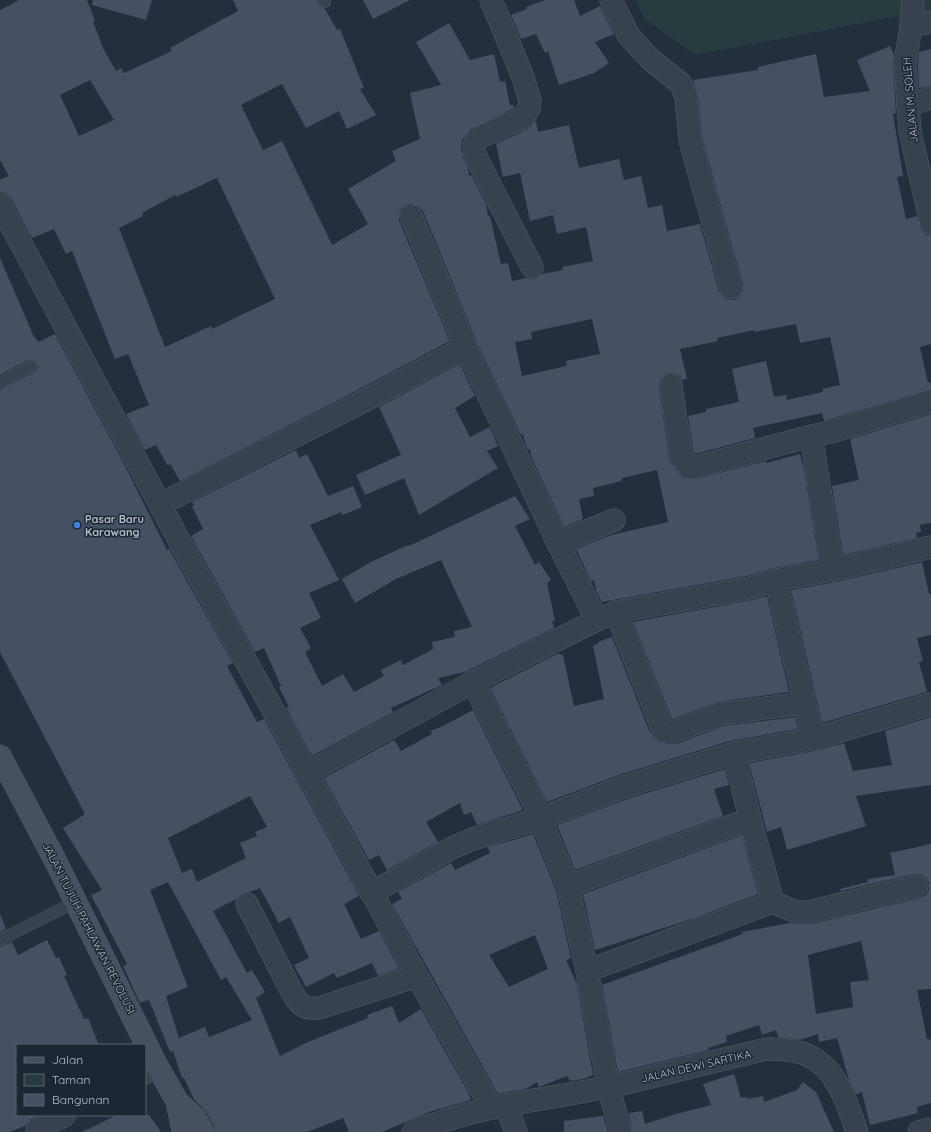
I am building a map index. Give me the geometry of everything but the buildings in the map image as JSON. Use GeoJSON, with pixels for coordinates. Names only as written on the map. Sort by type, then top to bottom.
{"type":"FeatureCollection","features":[{"type":"Feature","properties":{"kind":"main road","name":"JALAN TUJUH PAHLAWAN REVOLUSI"},"geometry":{"type":"LineString","coordinates":[[0,756],[76,902],[140,1044]]}},
{"type":"Feature","properties":{"kind":"main road","name":"JALAN TUJUH PAHLAWAN REVOLUSI"},"geometry":{"type":"LineString","coordinates":[[146,1058],[151,1069],[177,1101],[195,1118],[203,1132]]}},
{"type":"Feature","properties":{"kind":"main road","name":"JALAN TUJUH PAHLAWAN REVOLUSI"},"geometry":{"type":"LineString","coordinates":[[177,1101],[182,1126],[185,1132]]}},
{"type":"Feature","properties":{"kind":"street"},"geometry":{"type":"LineString","coordinates":[[491,0],[523,77],[530,101],[529,108],[524,117],[477,139],[474,144],[474,149],[475,155],[532,267]]}},
{"type":"Feature","properties":{"kind":"street"},"geometry":{"type":"LineString","coordinates":[[611,0],[629,36],[650,59],[681,84],[686,96],[690,140],[731,288]]}},
{"type":"Feature","properties":{"kind":"street","name":"JALAN M. SOLEH"},"geometry":{"type":"LineString","coordinates":[[912,0],[921,24],[905,63],[910,132],[931,223]]}},
{"type":"Feature","properties":{"kind":"street"},"geometry":{"type":"LineString","coordinates":[[908,105],[931,98]]}},
{"type":"Feature","properties":{"kind":"street"},"geometry":{"type":"LineString","coordinates":[[0,204],[417,976],[516,1132]]}},
{"type":"Feature","properties":{"kind":"street"},"geometry":{"type":"LineString","coordinates":[[411,216],[466,347],[558,543],[606,616],[664,730],[673,732],[720,714],[804,703]]}},
{"type":"Feature","properties":{"kind":"street"},"geometry":{"type":"LineString","coordinates":[[161,504],[362,402],[466,347]]}},
{"type":"Feature","properties":{"kind":"street"},"geometry":{"type":"LineString","coordinates":[[671,385],[681,456],[689,467],[696,467],[831,432],[931,401]]}},
{"type":"Feature","properties":{"kind":"street"},"geometry":{"type":"LineString","coordinates":[[811,436],[833,570]]}},
{"type":"Feature","properties":{"kind":"street"},"geometry":{"type":"LineString","coordinates":[[558,543],[614,520]]}},
{"type":"Feature","properties":{"kind":"street"},"geometry":{"type":"LineString","coordinates":[[307,773],[473,682],[606,616],[750,588],[776,580],[833,570],[931,547]]}},
{"type":"Feature","properties":{"kind":"street"},"geometry":{"type":"LineString","coordinates":[[776,580],[813,739]]}},
{"type":"Feature","properties":{"kind":"street"},"geometry":{"type":"LineString","coordinates":[[473,682],[541,818],[568,886],[587,971],[608,1086],[621,1132]]}},
{"type":"Feature","properties":{"kind":"street"},"geometry":{"type":"LineString","coordinates":[[371,893],[452,848],[466,842],[541,818],[626,786],[734,753],[813,739],[931,704]]}},
{"type":"Feature","properties":{"kind":"street"},"geometry":{"type":"LineString","coordinates":[[734,753],[750,819],[773,902]]}},
{"type":"Feature","properties":{"kind":"street"},"geometry":{"type":"LineString","coordinates":[[568,886],[750,819]]}},
{"type":"Feature","properties":{"kind":"street"},"geometry":{"type":"LineString","coordinates":[[587,971],[773,902],[796,912],[808,912],[917,886]]}},
{"type":"Feature","properties":{"kind":"street"},"geometry":{"type":"LineString","coordinates":[[248,904],[293,994],[298,1002],[307,1008],[319,1008],[417,976]]}},
{"type":"Feature","properties":{"kind":"street","name":"JALAN DEWI SARTIKA"},"geometry":{"type":"LineString","coordinates":[[413,1132],[438,1122],[499,1106],[608,1086],[768,1049],[785,1049],[809,1056],[829,1071],[845,1098],[857,1132]]}},
{"type":"Feature","properties":{"kind":"street"},"geometry":{"type":"LineString","coordinates":[[37,1130],[63,1116]]}},
{"type":"Feature","properties":{"kind":"street"},"geometry":{"type":"LineString","coordinates":[[919,1132],[931,1129]]}},
{"type":"Feature","properties":{"kind":"lane"},"geometry":{"type":"LineString","coordinates":[[0,383],[32,366]]}},
{"type":"Feature","properties":{"kind":"lane"},"geometry":{"type":"LineString","coordinates":[[0,940],[76,902]]}},
{"type":"Feature","properties":{"kind":"green space"},"geometry":{"type":"Polygon","coordinates":[[[636,0],[931,0],[931,10],[695,55],[644,18],[636,0]]]}},
{"type":"Feature","properties":{"kind":"place","name":"Pasar Baru Karawang"},"geometry":{"type":"Point","coordinates":[77,525]}}]}
